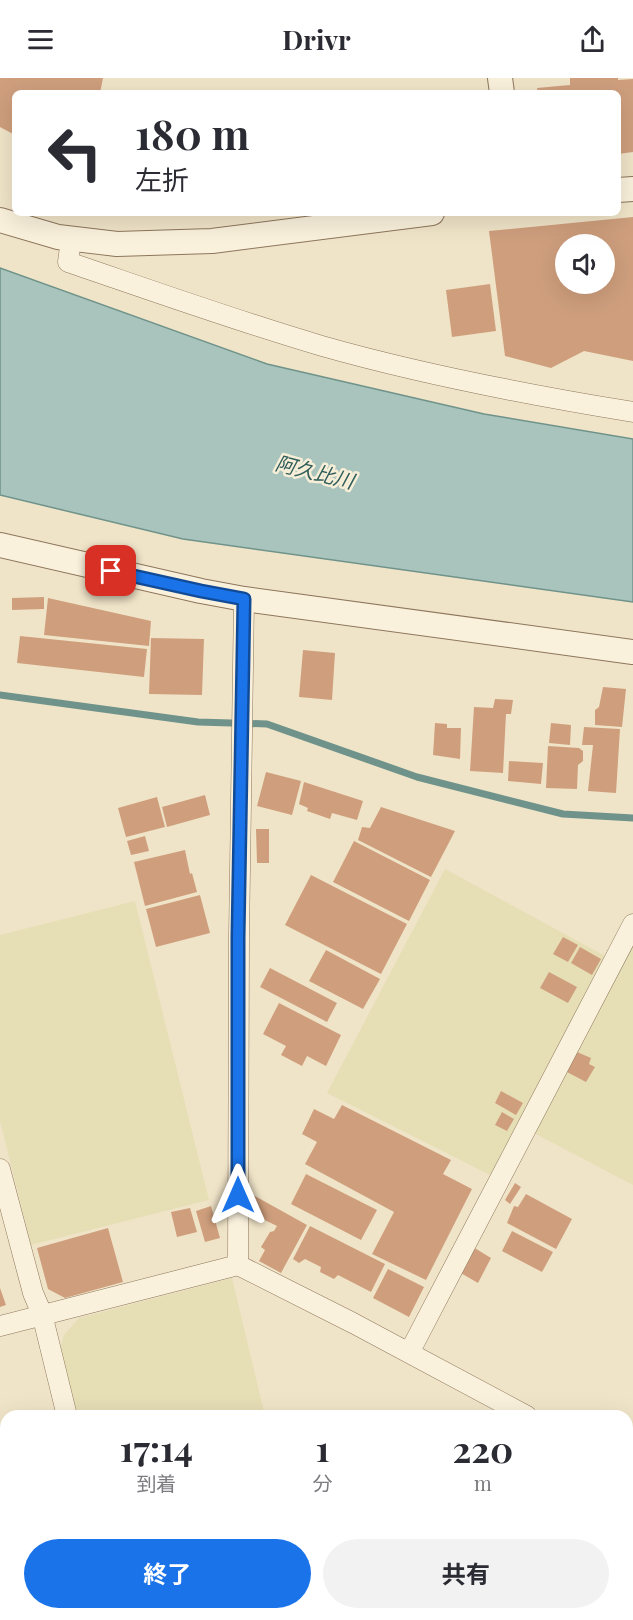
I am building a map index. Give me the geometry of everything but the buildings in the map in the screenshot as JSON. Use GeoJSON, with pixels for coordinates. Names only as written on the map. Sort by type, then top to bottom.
{"type":"FeatureCollection","features":[{"type":"Feature","properties":{"kind":"street"},"geometry":{"type":"LineString","coordinates":[[0,220],[71,239],[117,244],[212,241],[408,216]]}},
{"type":"Feature","properties":{"kind":"street"},"geometry":{"type":"LineString","coordinates":[[71,239],[69,262],[250,324],[325,347],[468,382],[633,412]]}},
{"type":"Feature","properties":{"kind":"street"},"geometry":{"type":"LineString","coordinates":[[0,545],[244,599],[633,652]]}},
{"type":"Feature","properties":{"kind":"street"},"geometry":{"type":"LineString","coordinates":[[238,1265],[238,937],[244,599]]}},
{"type":"Feature","properties":{"kind":"street"},"geometry":{"type":"LineString","coordinates":[[409,1353],[633,924]]}},
{"type":"Feature","properties":{"kind":"street"},"geometry":{"type":"LineString","coordinates":[[0,1169],[33,1293],[42,1314],[66,1410]]}},
{"type":"Feature","properties":{"kind":"street"},"geometry":{"type":"LineString","coordinates":[[0,1326],[238,1265],[516,1410]]}},
{"type":"Feature","properties":{"kind":"shaded area"},"geometry":{"type":"Polygon","coordinates":[[[445,869],[620,964],[633,940],[633,1185],[532,1132],[504,1182],[327,1093],[445,869]]]}},
{"type":"Feature","properties":{"kind":"shaded area"},"geometry":{"type":"Polygon","coordinates":[[[135,901],[209,1200],[31,1245],[0,1121],[0,935],[135,901]]]}},
{"type":"Feature","properties":{"kind":"shaded area"},"geometry":{"type":"Polygon","coordinates":[[[232,1278],[264,1410],[73,1410],[58,1355],[64,1335],[79,1318],[232,1278]]]}},
{"type":"Feature","properties":{"kind":"water","name":"阿久比川"},"geometry":{"type":"Polygon","coordinates":[[[0,268],[267,364],[484,414],[633,439],[633,602],[183,539],[0,495],[0,268]]]}},
{"type":"Feature","properties":{"kind":"waterway"},"geometry":{"type":"LineString","coordinates":[[0,695],[198,722],[267,724],[417,777],[563,814],[633,818]]}},
{"type":"Feature","properties":{"kind":"route"},"geometry":{"type":"LineString","coordinates":[[111,571],[244,599],[238,937],[238,1195]]}}]}
